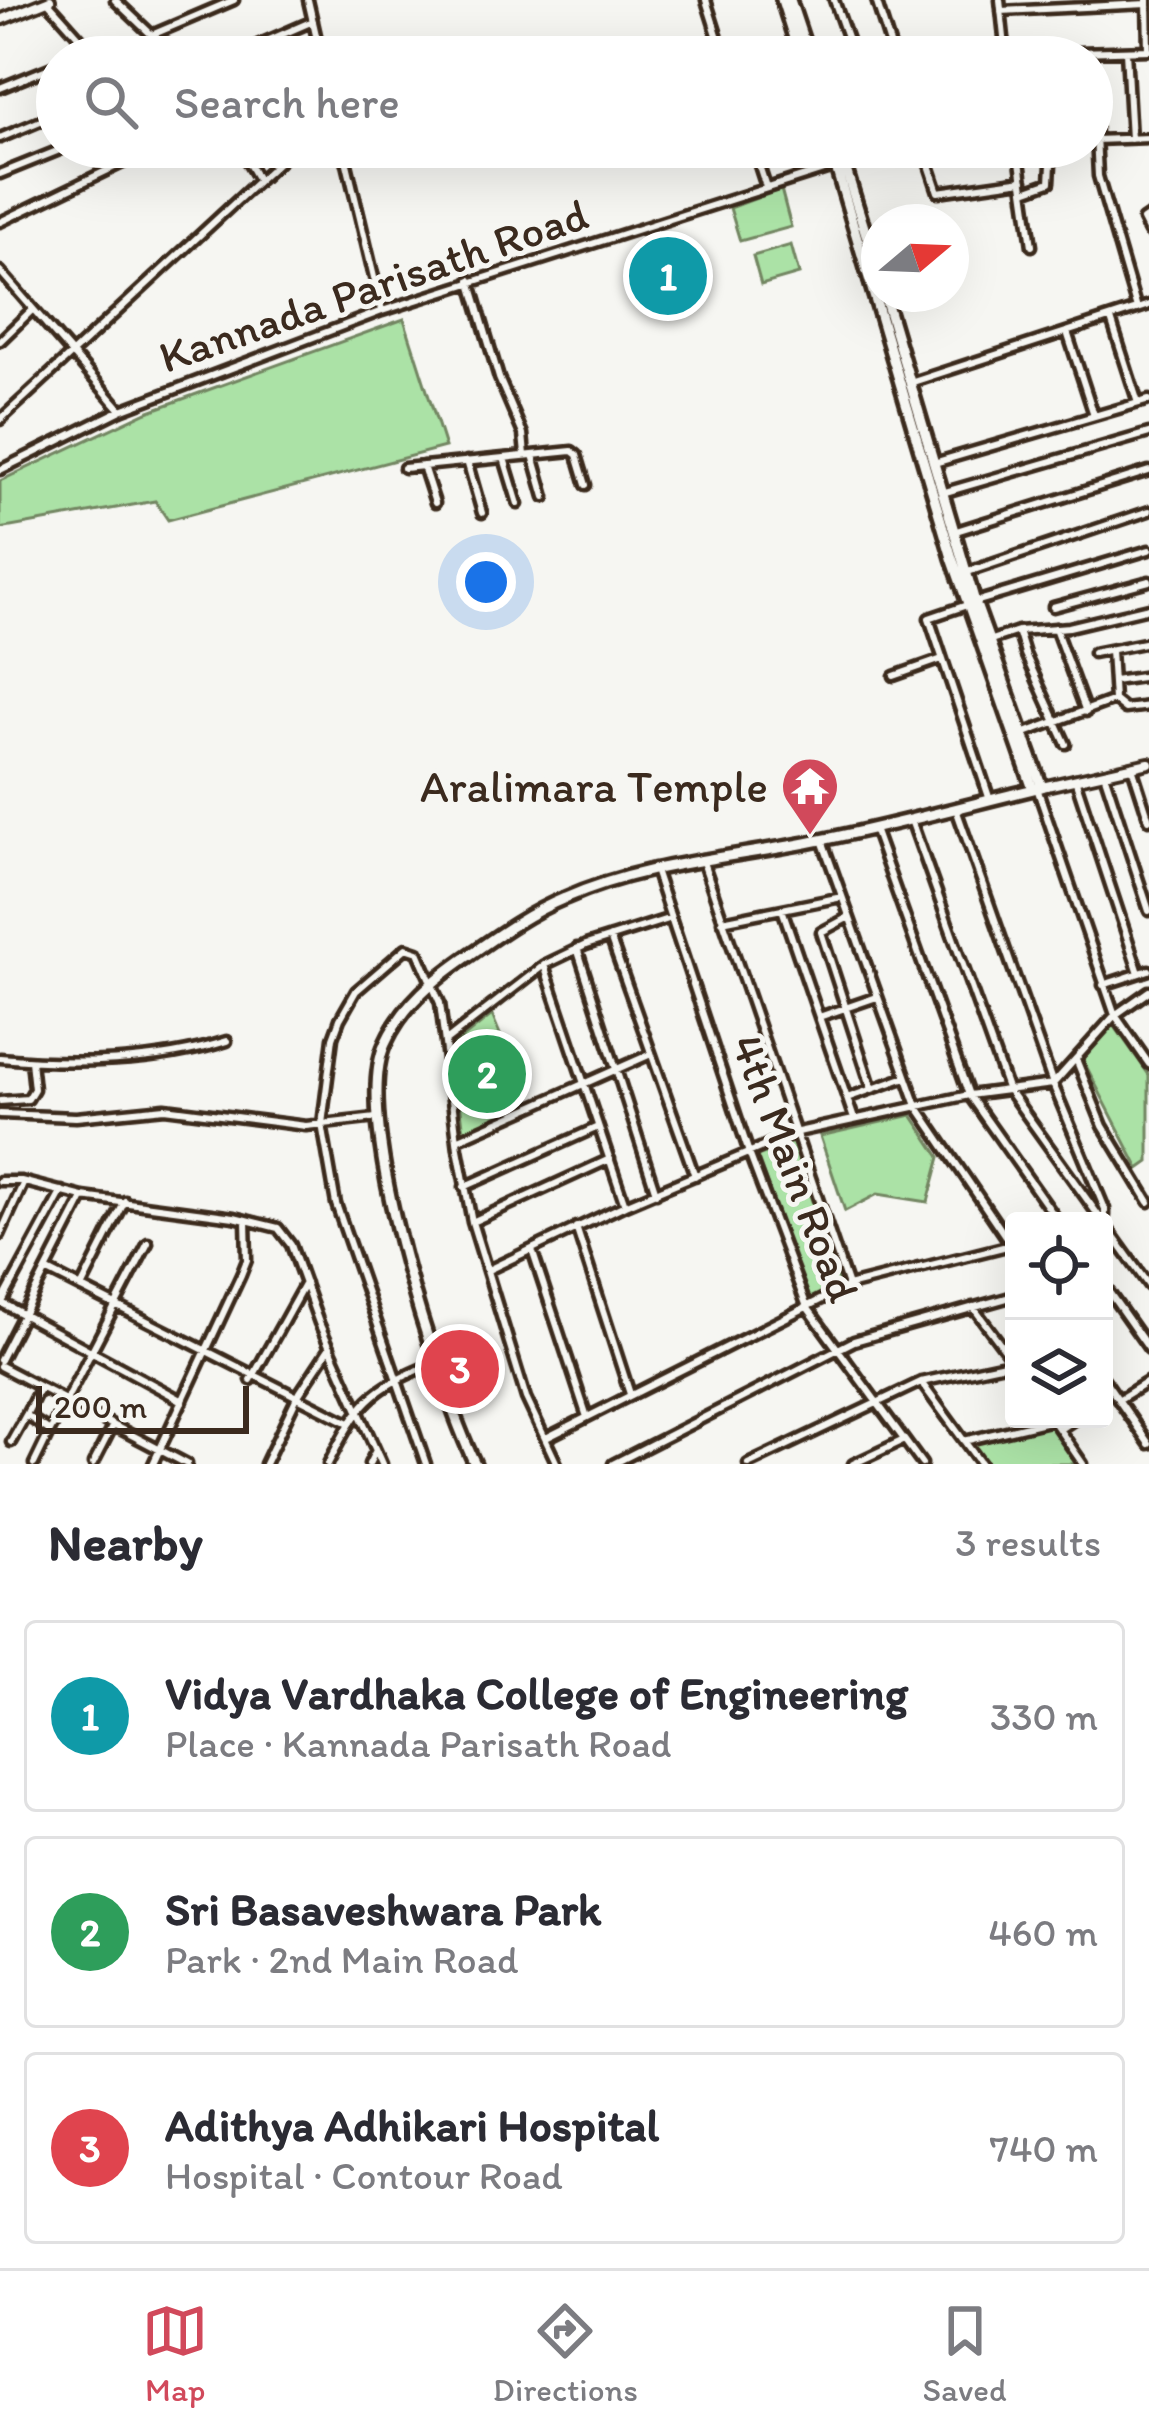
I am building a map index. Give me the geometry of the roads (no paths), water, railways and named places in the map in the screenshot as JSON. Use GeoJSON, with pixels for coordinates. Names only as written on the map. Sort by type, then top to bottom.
{"type":"FeatureCollection","features":[{"type":"Feature","properties":{"kind":"main road"},"geometry":{"type":"LineString","coordinates":[[786,0],[798,36]]}},
{"type":"Feature","properties":{"kind":"main road"},"geometry":{"type":"LineString","coordinates":[[841,168],[861,224]]}},
{"type":"Feature","properties":{"kind":"main road"},"geometry":{"type":"LineString","coordinates":[[841,168],[971,604],[1037,788]]}},
{"type":"Feature","properties":{"kind":"main road"},"geometry":{"type":"LineString","coordinates":[[889,312],[962,574]]}},
{"type":"Feature","properties":{"kind":"main road"},"geometry":{"type":"LineString","coordinates":[[984,642],[1022,734],[1037,788]]}},
{"type":"Feature","properties":{"kind":"main road"},"geometry":{"type":"LineString","coordinates":[[476,1464],[435,1363],[393,1217],[376,1118],[377,1071],[384,1045],[416,996],[518,922],[563,898],[702,859],[748,855],[874,829],[1037,788]]}},
{"type":"Feature","properties":{"kind":"street"},"geometry":{"type":"LineString","coordinates":[[115,0],[154,34],[234,0]]}},
{"type":"Feature","properties":{"kind":"street"},"geometry":{"type":"LineString","coordinates":[[308,0],[316,36]]}},
{"type":"Feature","properties":{"kind":"street"},"geometry":{"type":"LineString","coordinates":[[706,0],[717,36]]}},
{"type":"Feature","properties":{"kind":"street"},"geometry":{"type":"LineString","coordinates":[[834,0],[847,36]]}},
{"type":"Feature","properties":{"kind":"street"},"geometry":{"type":"LineString","coordinates":[[876,0],[887,36]]}},
{"type":"Feature","properties":{"kind":"street"},"geometry":{"type":"LineString","coordinates":[[1000,0],[1004,36]]}},
{"type":"Feature","properties":{"kind":"street"},"geometry":{"type":"LineString","coordinates":[[0,20],[44,1],[77,36]]}},
{"type":"Feature","properties":{"kind":"street"},"geometry":{"type":"LineString","coordinates":[[1001,11],[1147,2],[1148,50],[1113,51]]}},
{"type":"Feature","properties":{"kind":"street"},"geometry":{"type":"LineString","coordinates":[[278,36],[313,21]]}},
{"type":"Feature","properties":{"kind":"street"},"geometry":{"type":"LineString","coordinates":[[1126,51],[1131,139]]}},
{"type":"Feature","properties":{"kind":"street"},"geometry":{"type":"LineString","coordinates":[[0,88],[36,73]]}},
{"type":"Feature","properties":{"kind":"street"},"geometry":{"type":"LineString","coordinates":[[0,138],[36,123]]}},
{"type":"Feature","properties":{"kind":"street"},"geometry":{"type":"LineString","coordinates":[[1113,140],[1149,138]]}},
{"type":"Feature","properties":{"kind":"street"},"geometry":{"type":"LineString","coordinates":[[0,174],[36,159]]}},
{"type":"Feature","properties":{"kind":"street"},"geometry":{"type":"LineString","coordinates":[[0,223],[113,168]]}},
{"type":"Feature","properties":{"kind":"street"},"geometry":{"type":"LineString","coordinates":[[251,168],[257,178]]}},
{"type":"Feature","properties":{"kind":"street"},"geometry":{"type":"LineString","coordinates":[[0,420],[269,168]]}},
{"type":"Feature","properties":{"kind":"street"},"geometry":{"type":"LineString","coordinates":[[348,168],[382,311]]}},
{"type":"Feature","properties":{"kind":"street"},"geometry":{"type":"LineString","coordinates":[[760,168],[766,187]]}},
{"type":"Feature","properties":{"kind":"street","name":"Kannada Parisath Road"},"geometry":{"type":"LineString","coordinates":[[0,470],[121,410],[382,311],[827,168]]}},
{"type":"Feature","properties":{"kind":"street"},"geometry":{"type":"LineString","coordinates":[[930,168],[938,192],[1023,181]]}},
{"type":"Feature","properties":{"kind":"street"},"geometry":{"type":"LineString","coordinates":[[1021,168],[1032,246]]}},
{"type":"Feature","properties":{"kind":"street"},"geometry":{"type":"LineString","coordinates":[[1024,191],[1050,182],[1051,168]]}},
{"type":"Feature","properties":{"kind":"street"},"geometry":{"type":"LineString","coordinates":[[1099,168],[1137,309]]}},
{"type":"Feature","properties":{"kind":"street"},"geometry":{"type":"LineString","coordinates":[[1149,217],[1143,220],[1149,232]]}},
{"type":"Feature","properties":{"kind":"street"},"geometry":{"type":"LineString","coordinates":[[0,271],[121,410]]}},
{"type":"Feature","properties":{"kind":"street"},"geometry":{"type":"LineString","coordinates":[[470,280],[508,405],[545,497]]}},
{"type":"Feature","properties":{"kind":"street"},"geometry":{"type":"LineString","coordinates":[[910,383],[1149,305]]}},
{"type":"Feature","properties":{"kind":"street"},"geometry":{"type":"LineString","coordinates":[[0,341],[33,309]]}},
{"type":"Feature","properties":{"kind":"street"},"geometry":{"type":"LineString","coordinates":[[1111,319],[1138,403]]}},
{"type":"Feature","properties":{"kind":"street"},"geometry":{"type":"LineString","coordinates":[[1068,334],[1094,415]]}},
{"type":"Feature","properties":{"kind":"street"},"geometry":{"type":"LineString","coordinates":[[933,463],[1149,400]]}},
{"type":"Feature","properties":{"kind":"street"},"geometry":{"type":"LineString","coordinates":[[942,493],[1149,433]]}},
{"type":"Feature","properties":{"kind":"street"},"geometry":{"type":"LineString","coordinates":[[404,468],[576,452],[586,485]]}},
{"type":"Feature","properties":{"kind":"street"},"geometry":{"type":"LineString","coordinates":[[504,458],[518,504]]}},
{"type":"Feature","properties":{"kind":"street"},"geometry":{"type":"LineString","coordinates":[[467,461],[482,513]]}},
{"type":"Feature","properties":{"kind":"street"},"geometry":{"type":"LineString","coordinates":[[423,466],[435,503]]}},
{"type":"Feature","properties":{"kind":"street"},"geometry":{"type":"LineString","coordinates":[[953,532],[1149,471]]}},
{"type":"Feature","properties":{"kind":"street"},"geometry":{"type":"LineString","coordinates":[[962,574],[1149,511]]}},
{"type":"Feature","properties":{"kind":"street"},"geometry":{"type":"LineString","coordinates":[[990,800],[929,618],[1149,550]]}},
{"type":"Feature","properties":{"kind":"street"},"geometry":{"type":"LineString","coordinates":[[1053,607],[1149,581]]}},
{"type":"Feature","properties":{"kind":"street"},"geometry":{"type":"LineString","coordinates":[[984,642],[1018,631],[1149,608]]}},
{"type":"Feature","properties":{"kind":"street"},"geometry":{"type":"LineString","coordinates":[[1055,628],[1086,712]]}},
{"type":"Feature","properties":{"kind":"street"},"geometry":{"type":"LineString","coordinates":[[1018,631],[1066,744]]}},
{"type":"Feature","properties":{"kind":"street"},"geometry":{"type":"LineString","coordinates":[[1093,653],[1149,643]]}},
{"type":"Feature","properties":{"kind":"street"},"geometry":{"type":"LineString","coordinates":[[1111,650],[1114,700]]}},
{"type":"Feature","properties":{"kind":"street"},"geometry":{"type":"LineString","coordinates":[[894,676],[942,659]]}},
{"type":"Feature","properties":{"kind":"street"},"geometry":{"type":"LineString","coordinates":[[1114,681],[1149,676]]}},
{"type":"Feature","properties":{"kind":"street"},"geometry":{"type":"LineString","coordinates":[[1022,734],[1114,700]]}},
{"type":"Feature","properties":{"kind":"street"},"geometry":{"type":"LineString","coordinates":[[1114,700],[1125,709],[1149,706]]}},
{"type":"Feature","properties":{"kind":"street"},"geometry":{"type":"LineString","coordinates":[[1149,763],[1037,788],[1115,1015],[1149,1064]]}},
{"type":"Feature","properties":{"kind":"street"},"geometry":{"type":"LineString","coordinates":[[1132,767],[1148,814]]}},
{"type":"Feature","properties":{"kind":"street"},"geometry":{"type":"LineString","coordinates":[[1104,773],[1149,911]]}},
{"type":"Feature","properties":{"kind":"street"},"geometry":{"type":"LineString","coordinates":[[1075,779],[1139,973]]}},
{"type":"Feature","properties":{"kind":"street"},"geometry":{"type":"LineString","coordinates":[[956,809],[1053,1084],[1105,1212]]}},
{"type":"Feature","properties":{"kind":"street"},"geometry":{"type":"LineString","coordinates":[[911,820],[1007,1088],[1097,1212]]}},
{"type":"Feature","properties":{"kind":"street"},"geometry":{"type":"LineString","coordinates":[[874,829],[969,1095],[1052,1212]]}},
{"type":"Feature","properties":{"kind":"street"},"geometry":{"type":"LineString","coordinates":[[822,840],[917,1106],[1005,1237]]}},
{"type":"Feature","properties":{"kind":"street"},"geometry":{"type":"LineString","coordinates":[[702,859],[848,1286]]}},
{"type":"Feature","properties":{"kind":"street","name":"4th Main Road"},"geometry":{"type":"LineString","coordinates":[[655,870],[749,1153],[807,1307],[922,1464]]}},
{"type":"Feature","properties":{"kind":"street"},"geometry":{"type":"LineString","coordinates":[[722,921],[842,897]]}},
{"type":"Feature","properties":{"kind":"street"},"geometry":{"type":"LineString","coordinates":[[782,909],[854,1117]]}},
{"type":"Feature","properties":{"kind":"street"},"geometry":{"type":"LineString","coordinates":[[849,917],[821,930],[872,1089]]}},
{"type":"Feature","properties":{"kind":"street"},"geometry":{"type":"LineString","coordinates":[[445,1042],[544,964],[671,918]]}},
{"type":"Feature","properties":{"kind":"street"},"geometry":{"type":"LineString","coordinates":[[610,937],[695,1176]]}},
{"type":"Feature","properties":{"kind":"street"},"geometry":{"type":"LineString","coordinates":[[427,1464],[336,1204],[322,1124],[333,1038],[356,991],[406,948],[418,952],[440,1003],[472,1222],[526,1398],[557,1464]]}},
{"type":"Feature","properties":{"kind":"street"},"geometry":{"type":"LineString","coordinates":[[578,948],[656,1193]]}},
{"type":"Feature","properties":{"kind":"street"},"geometry":{"type":"LineString","coordinates":[[544,964],[625,1205]]}},
{"type":"Feature","properties":{"kind":"street"},"geometry":{"type":"LineString","coordinates":[[1103,985],[1149,970]]}},
{"type":"Feature","properties":{"kind":"street"},"geometry":{"type":"LineString","coordinates":[[488,1270],[625,1205],[798,1132],[969,1095],[1053,1084],[1115,1015],[1149,991]]}},
{"type":"Feature","properties":{"kind":"street"},"geometry":{"type":"LineString","coordinates":[[819,1017],[877,997]]}},
{"type":"Feature","properties":{"kind":"street"},"geometry":{"type":"LineString","coordinates":[[0,1058],[183,1055],[227,1041]]}},
{"type":"Feature","properties":{"kind":"street"},"geometry":{"type":"LineString","coordinates":[[457,1140],[651,1054]]}},
{"type":"Feature","properties":{"kind":"street"},"geometry":{"type":"LineString","coordinates":[[1076,1059],[1103,1126],[1149,1202]]}},
{"type":"Feature","properties":{"kind":"street"},"geometry":{"type":"LineString","coordinates":[[0,1100],[28,1099],[34,1089],[32,1061]]}},
{"type":"Feature","properties":{"kind":"street"},"geometry":{"type":"LineString","coordinates":[[847,1098],[906,1077]]}},
{"type":"Feature","properties":{"kind":"street"},"geometry":{"type":"LineString","coordinates":[[0,1114],[76,1117],[165,1108],[275,1124],[376,1118]]}},
{"type":"Feature","properties":{"kind":"street"},"geometry":{"type":"LineString","coordinates":[[464,1187],[599,1127]]}},
{"type":"Feature","properties":{"kind":"street"},"geometry":{"type":"LineString","coordinates":[[472,1222],[610,1159]]}},
{"type":"Feature","properties":{"kind":"street"},"geometry":{"type":"LineString","coordinates":[[1138,1184],[1149,1176]]}},
{"type":"Feature","properties":{"kind":"street"},"geometry":{"type":"LineString","coordinates":[[0,1181],[278,1228],[291,1245],[382,1464]]}},
{"type":"Feature","properties":{"kind":"street"},"geometry":{"type":"LineString","coordinates":[[0,1234],[24,1182]]}},
{"type":"Feature","properties":{"kind":"street"},"geometry":{"type":"LineString","coordinates":[[62,1191],[1,1304],[184,1401]]}},
{"type":"Feature","properties":{"kind":"street"},"geometry":{"type":"LineString","coordinates":[[83,1197],[0,1363],[187,1464]]}},
{"type":"Feature","properties":{"kind":"street"},"geometry":{"type":"LineString","coordinates":[[81,1288],[125,1201]]}},
{"type":"Feature","properties":{"kind":"street"},"geometry":{"type":"LineString","coordinates":[[153,1464],[247,1260],[246,1220]]}},
{"type":"Feature","properties":{"kind":"street"},"geometry":{"type":"LineString","coordinates":[[576,1227],[630,1394]]}},
{"type":"Feature","properties":{"kind":"street"},"geometry":{"type":"LineString","coordinates":[[1113,1234],[1149,1286]]}},
{"type":"Feature","properties":{"kind":"street"},"geometry":{"type":"LineString","coordinates":[[34,1464],[148,1243]]}},
{"type":"Feature","properties":{"kind":"street"},"geometry":{"type":"LineString","coordinates":[[544,1439],[848,1286],[1005,1249]]}},
{"type":"Feature","properties":{"kind":"street"},"geometry":{"type":"LineString","coordinates":[[532,1250],[587,1417]]}},
{"type":"Feature","properties":{"kind":"street"},"geometry":{"type":"LineString","coordinates":[[46,1270],[349,1423]]}},
{"type":"Feature","properties":{"kind":"street"},"geometry":{"type":"LineString","coordinates":[[252,1378],[305,1283]]}},
{"type":"Feature","properties":{"kind":"street"},"geometry":{"type":"LineString","coordinates":[[613,1464],[854,1341],[1005,1298]]}},
{"type":"Feature","properties":{"kind":"street"},"geometry":{"type":"LineString","coordinates":[[1113,1298],[1149,1348]]}},
{"type":"Feature","properties":{"kind":"street"},"geometry":{"type":"LineString","coordinates":[[973,1307],[1005,1350]]}},
{"type":"Feature","properties":{"kind":"street"},"geometry":{"type":"LineString","coordinates":[[265,1464],[297,1397],[330,1347]]}},
{"type":"Feature","properties":{"kind":"street"},"geometry":{"type":"LineString","coordinates":[[328,1464],[356,1409],[395,1378],[435,1363]]}},
{"type":"Feature","properties":{"kind":"street"},"geometry":{"type":"LineString","coordinates":[[748,1464],[921,1382],[1005,1364]]}},
{"type":"Feature","properties":{"kind":"street"},"geometry":{"type":"LineString","coordinates":[[1113,1397],[1149,1381]]}},
{"type":"Feature","properties":{"kind":"street"},"geometry":{"type":"LineString","coordinates":[[921,1382],[981,1464]]}},
{"type":"Feature","properties":{"kind":"street"},"geometry":{"type":"LineString","coordinates":[[11,1442],[40,1388]]}},
{"type":"Feature","properties":{"kind":"street"},"geometry":{"type":"LineString","coordinates":[[1113,1392],[1149,1444]]}},
{"type":"Feature","properties":{"kind":"street"},"geometry":{"type":"LineString","coordinates":[[26,1415],[50,1432]]}},
{"type":"Feature","properties":{"kind":"street"},"geometry":{"type":"LineString","coordinates":[[93,1464],[112,1425]]}},
{"type":"Feature","properties":{"kind":"street"},"geometry":{"type":"LineString","coordinates":[[964,1441],[1019,1428]]}},
{"type":"Feature","properties":{"kind":"street"},"geometry":{"type":"LineString","coordinates":[[1060,1429],[1083,1464]]}},
{"type":"Feature","properties":{"kind":"street"},"geometry":{"type":"LineString","coordinates":[[853,1464],[904,1440]]}},
{"type":"Feature","properties":{"kind":"street"},"geometry":{"type":"LineString","coordinates":[[369,1464],[375,1452]]}},
{"type":"Feature","properties":{"kind":"place","name":"Vidya Vardhaka College of Engineering"},"geometry":{"type":"Point","coordinates":[668,276]}},
{"type":"Feature","properties":{"kind":"place","name":"Aralimara Temple"},"geometry":{"type":"Point","coordinates":[810,837]}},
{"type":"Feature","properties":{"kind":"place","name":"Sri Basaveshwara Park"},"geometry":{"type":"Point","coordinates":[487,1074]}},
{"type":"Feature","properties":{"kind":"place","name":"Adithya Adhikari Hospital"},"geometry":{"type":"Point","coordinates":[460,1369]}}]}
